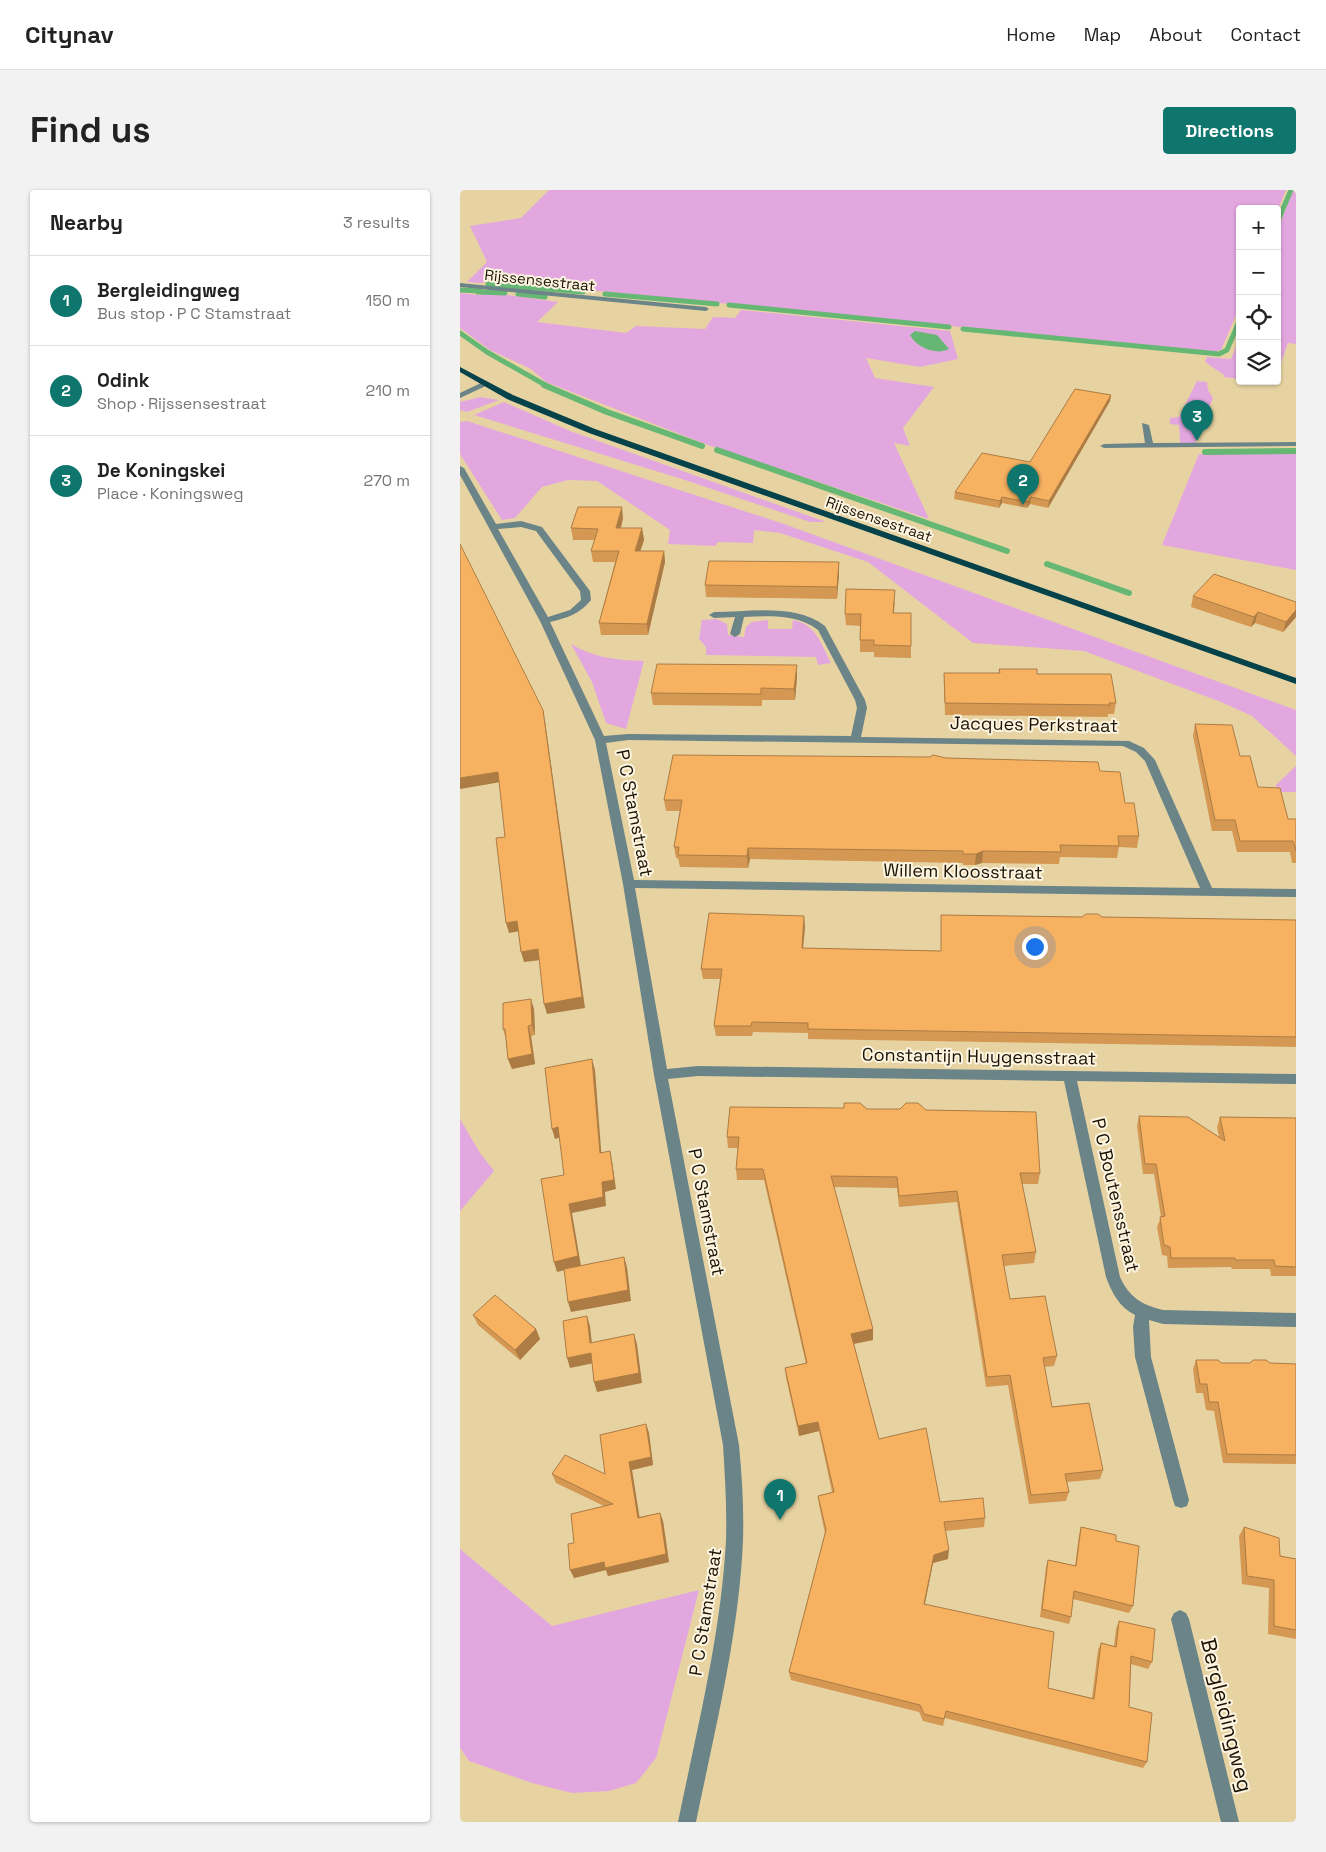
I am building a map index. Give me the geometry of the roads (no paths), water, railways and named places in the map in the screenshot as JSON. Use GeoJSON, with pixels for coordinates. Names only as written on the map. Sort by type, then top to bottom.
{"type":"FeatureCollection","features":[{"type":"Feature","properties":{"kind":"main road","name":"Rijssensestraat"},"geometry":{"type":"LineString","coordinates":[[460,369],[536,409],[615,440],[1296,681]]}},
{"type":"Feature","properties":{"kind":"street","name":"Rijssensestraat"},"geometry":{"type":"LineString","coordinates":[[460,285],[622,302],[706,308]]}},
{"type":"Feature","properties":{"kind":"street"},"geometry":{"type":"LineString","coordinates":[[460,396],[486,384]]}},
{"type":"Feature","properties":{"kind":"street"},"geometry":{"type":"LineString","coordinates":[[1145,425],[1149,445]]}},
{"type":"Feature","properties":{"kind":"street"},"geometry":{"type":"LineString","coordinates":[[1104,446],[1296,444]]}},
{"type":"Feature","properties":{"kind":"street","name":"P C Stamstraat"},"geometry":{"type":"LineString","coordinates":[[460,468],[545,621],[600,740],[629,884],[661,1075],[731,1445],[736,1501],[734,1571],[688,1822]]}},
{"type":"Feature","properties":{"kind":"street"},"geometry":{"type":"LineString","coordinates":[[493,527],[521,524],[539,529],[585,590],[586,600],[579,608],[570,614],[545,621]]}},
{"type":"Feature","properties":{"kind":"street"},"geometry":{"type":"LineString","coordinates":[[714,615],[799,616],[810,619],[819,625],[860,700],[862,708],[856,738]]}},
{"type":"Feature","properties":{"kind":"street"},"geometry":{"type":"LineString","coordinates":[[735,634],[740,616]]}},
{"type":"Feature","properties":{"kind":"street","name":"Jacques Perkstraat"},"geometry":{"type":"LineString","coordinates":[[600,740],[628,736],[856,738],[1114,742],[1134,746],[1147,754],[1208,892]]}},
{"type":"Feature","properties":{"kind":"street","name":"Willem Kloosstraat"},"geometry":{"type":"LineString","coordinates":[[629,884],[1296,893]]}},
{"type":"Feature","properties":{"kind":"street","name":"Constantijn Huygensstraat"},"geometry":{"type":"LineString","coordinates":[[661,1075],[698,1070],[1296,1079]]}},
{"type":"Feature","properties":{"kind":"street","name":"P C Boutensstraat"},"geometry":{"type":"LineString","coordinates":[[1069,1076],[1113,1277],[1123,1298],[1143,1312],[1172,1318],[1296,1320]]}},
{"type":"Feature","properties":{"kind":"street"},"geometry":{"type":"LineString","coordinates":[[1143,1312],[1141,1327],[1143,1357],[1182,1500]]}},
{"type":"Feature","properties":{"kind":"street","name":"Bergleidingweg"},"geometry":{"type":"LineString","coordinates":[[1180,1618],[1230,1822]]}},
{"type":"Feature","properties":{"kind":"waterway"},"geometry":{"type":"LineString","coordinates":[[1281,214],[1291,190]]}},
{"type":"Feature","properties":{"kind":"waterway"},"geometry":{"type":"LineString","coordinates":[[488,284],[583,292]]}},
{"type":"Feature","properties":{"kind":"waterway"},"geometry":{"type":"LineString","coordinates":[[460,290],[480,291]]}},
{"type":"Feature","properties":{"kind":"waterway"},"geometry":{"type":"LineString","coordinates":[[478,292],[505,293]]}},
{"type":"Feature","properties":{"kind":"waterway"},"geometry":{"type":"LineString","coordinates":[[518,294],[545,297]]}},
{"type":"Feature","properties":{"kind":"waterway"},"geometry":{"type":"LineString","coordinates":[[605,294],[717,304]]}},
{"type":"Feature","properties":{"kind":"waterway"},"geometry":{"type":"LineString","coordinates":[[729,305],[949,327]]}},
{"type":"Feature","properties":{"kind":"waterway"},"geometry":{"type":"LineString","coordinates":[[963,329],[1219,354],[1227,350],[1236,329]]}},
{"type":"Feature","properties":{"kind":"waterway"},"geometry":{"type":"LineString","coordinates":[[460,333],[487,352],[547,386]]}},
{"type":"Feature","properties":{"kind":"waterway"},"geometry":{"type":"LineString","coordinates":[[544,385],[607,412],[702,446]]}},
{"type":"Feature","properties":{"kind":"waterway"},"geometry":{"type":"LineString","coordinates":[[717,450],[1007,551]]}},
{"type":"Feature","properties":{"kind":"waterway"},"geometry":{"type":"LineString","coordinates":[[1205,452],[1296,451]]}},
{"type":"Feature","properties":{"kind":"waterway"},"geometry":{"type":"LineString","coordinates":[[1047,564],[1129,593]]}},
{"type":"Feature","properties":{"kind":"place","name":"De Koningskei"},"geometry":{"type":"Point","coordinates":[1197,441]}},
{"type":"Feature","properties":{"kind":"place","name":"Odink"},"geometry":{"type":"Point","coordinates":[1023,505]}},
{"type":"Feature","properties":{"kind":"place","name":"Bergleidingweg"},"geometry":{"type":"Point","coordinates":[780,1520]}}]}
